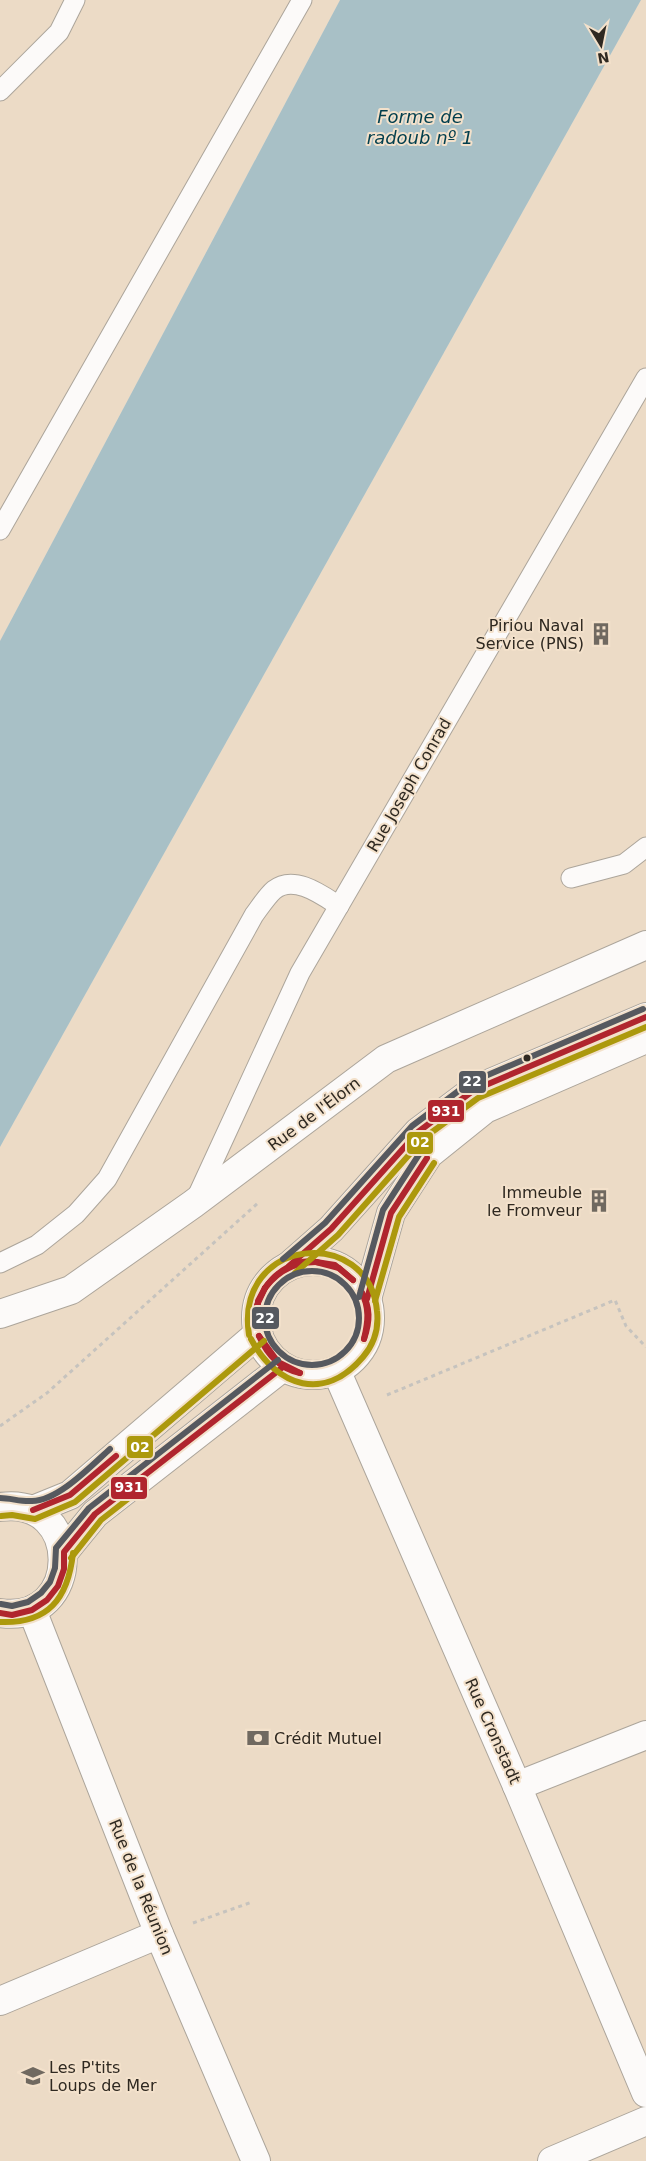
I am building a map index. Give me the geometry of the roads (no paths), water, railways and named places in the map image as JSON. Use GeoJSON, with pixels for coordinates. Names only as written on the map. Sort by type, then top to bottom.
{"type":"FeatureCollection","features":[{"type":"Feature","properties":{"kind":"street","name":"Rue de l'Élorn"},"geometry":{"type":"LineString","coordinates":[[0,1314],[71,1290],[193,1204],[386,1059],[646,944]]}},
{"type":"Feature","properties":{"kind":"street"},"geometry":{"type":"LineString","coordinates":[[289,1266],[307,1261],[326,1262],[344,1270],[358,1283],[367,1299],[370,1320],[365,1340],[354,1358],[336,1370],[318,1375],[300,1374],[283,1367],[267,1353],[258,1334],[256,1314],[260,1294],[272,1278],[289,1266],[331,1229],[418,1132],[474,1090],[646,1017]]}},
{"type":"Feature","properties":{"kind":"street"},"geometry":{"type":"LineString","coordinates":[[367,1299],[391,1213],[429,1154],[485,1109],[646,1039]]}},
{"type":"Feature","properties":{"kind":"street"},"geometry":{"type":"LineString","coordinates":[[33,1510],[70,1495],[258,1334]]}},
{"type":"Feature","properties":{"kind":"street"},"geometry":{"type":"LineString","coordinates":[[64,1552],[95,1514],[283,1367]]}},
{"type":"Feature","properties":{"kind":"street","name":"Rue Cronstadt"},"geometry":{"type":"LineString","coordinates":[[336,1370],[517,1786],[646,2093]]}},
{"type":"Feature","properties":{"kind":"street"},"geometry":{"type":"LineString","coordinates":[[0,1507],[13,1506],[33,1510],[48,1521],[58,1535],[64,1552],[64,1569],[58,1586],[47,1600],[32,1610],[12,1615],[0,1613]]}},
{"type":"Feature","properties":{"kind":"street","name":"Rue de la Réunion"},"geometry":{"type":"LineString","coordinates":[[32,1610],[159,1934],[256,2161]]}},
{"type":"Feature","properties":{"kind":"street"},"geometry":{"type":"LineString","coordinates":[[517,1786],[646,1735]]}},
{"type":"Feature","properties":{"kind":"street"},"geometry":{"type":"LineString","coordinates":[[0,2001],[159,1934]]}},
{"type":"Feature","properties":{"kind":"street"},"geometry":{"type":"LineString","coordinates":[[552,2161],[646,2121]]}},
{"type":"Feature","properties":{"kind":"lane"},"geometry":{"type":"LineString","coordinates":[[0,91],[58,32],[75,0]]}},
{"type":"Feature","properties":{"kind":"lane"},"geometry":{"type":"LineString","coordinates":[[0,530],[302,0]]}},
{"type":"Feature","properties":{"kind":"lane","name":"Rue Joseph Conrad"},"geometry":{"type":"LineString","coordinates":[[193,1204],[300,973],[646,378]]}},
{"type":"Feature","properties":{"kind":"lane"},"geometry":{"type":"LineString","coordinates":[[571,878],[624,864],[646,848]]}},
{"type":"Feature","properties":{"kind":"lane"},"geometry":{"type":"LineString","coordinates":[[0,1263],[36,1245],[76,1214],[107,1179],[254,915],[275,889],[293,883],[319,893],[339,906]]}},
{"type":"Feature","properties":{"kind":"water","name":"Forme de radoub nº 1"},"geometry":{"type":"Polygon","coordinates":[[[340,0],[641,0],[0,1147],[0,641],[340,0]]]}},
{"type":"Feature","properties":{"kind":"place","name":"Piriou Naval Service (PNS)"},"geometry":{"type":"Point","coordinates":[601,634]}},
{"type":"Feature","properties":{"kind":"place","name":"Immeuble le Fromveur"},"geometry":{"type":"Point","coordinates":[599,1201]}},
{"type":"Feature","properties":{"kind":"place","name":"Crédit Mutuel"},"geometry":{"type":"Point","coordinates":[258,1738]}},
{"type":"Feature","properties":{"kind":"place","name":"Les P'tits Loups de Mer"},"geometry":{"type":"Point","coordinates":[33,2076]}}]}
